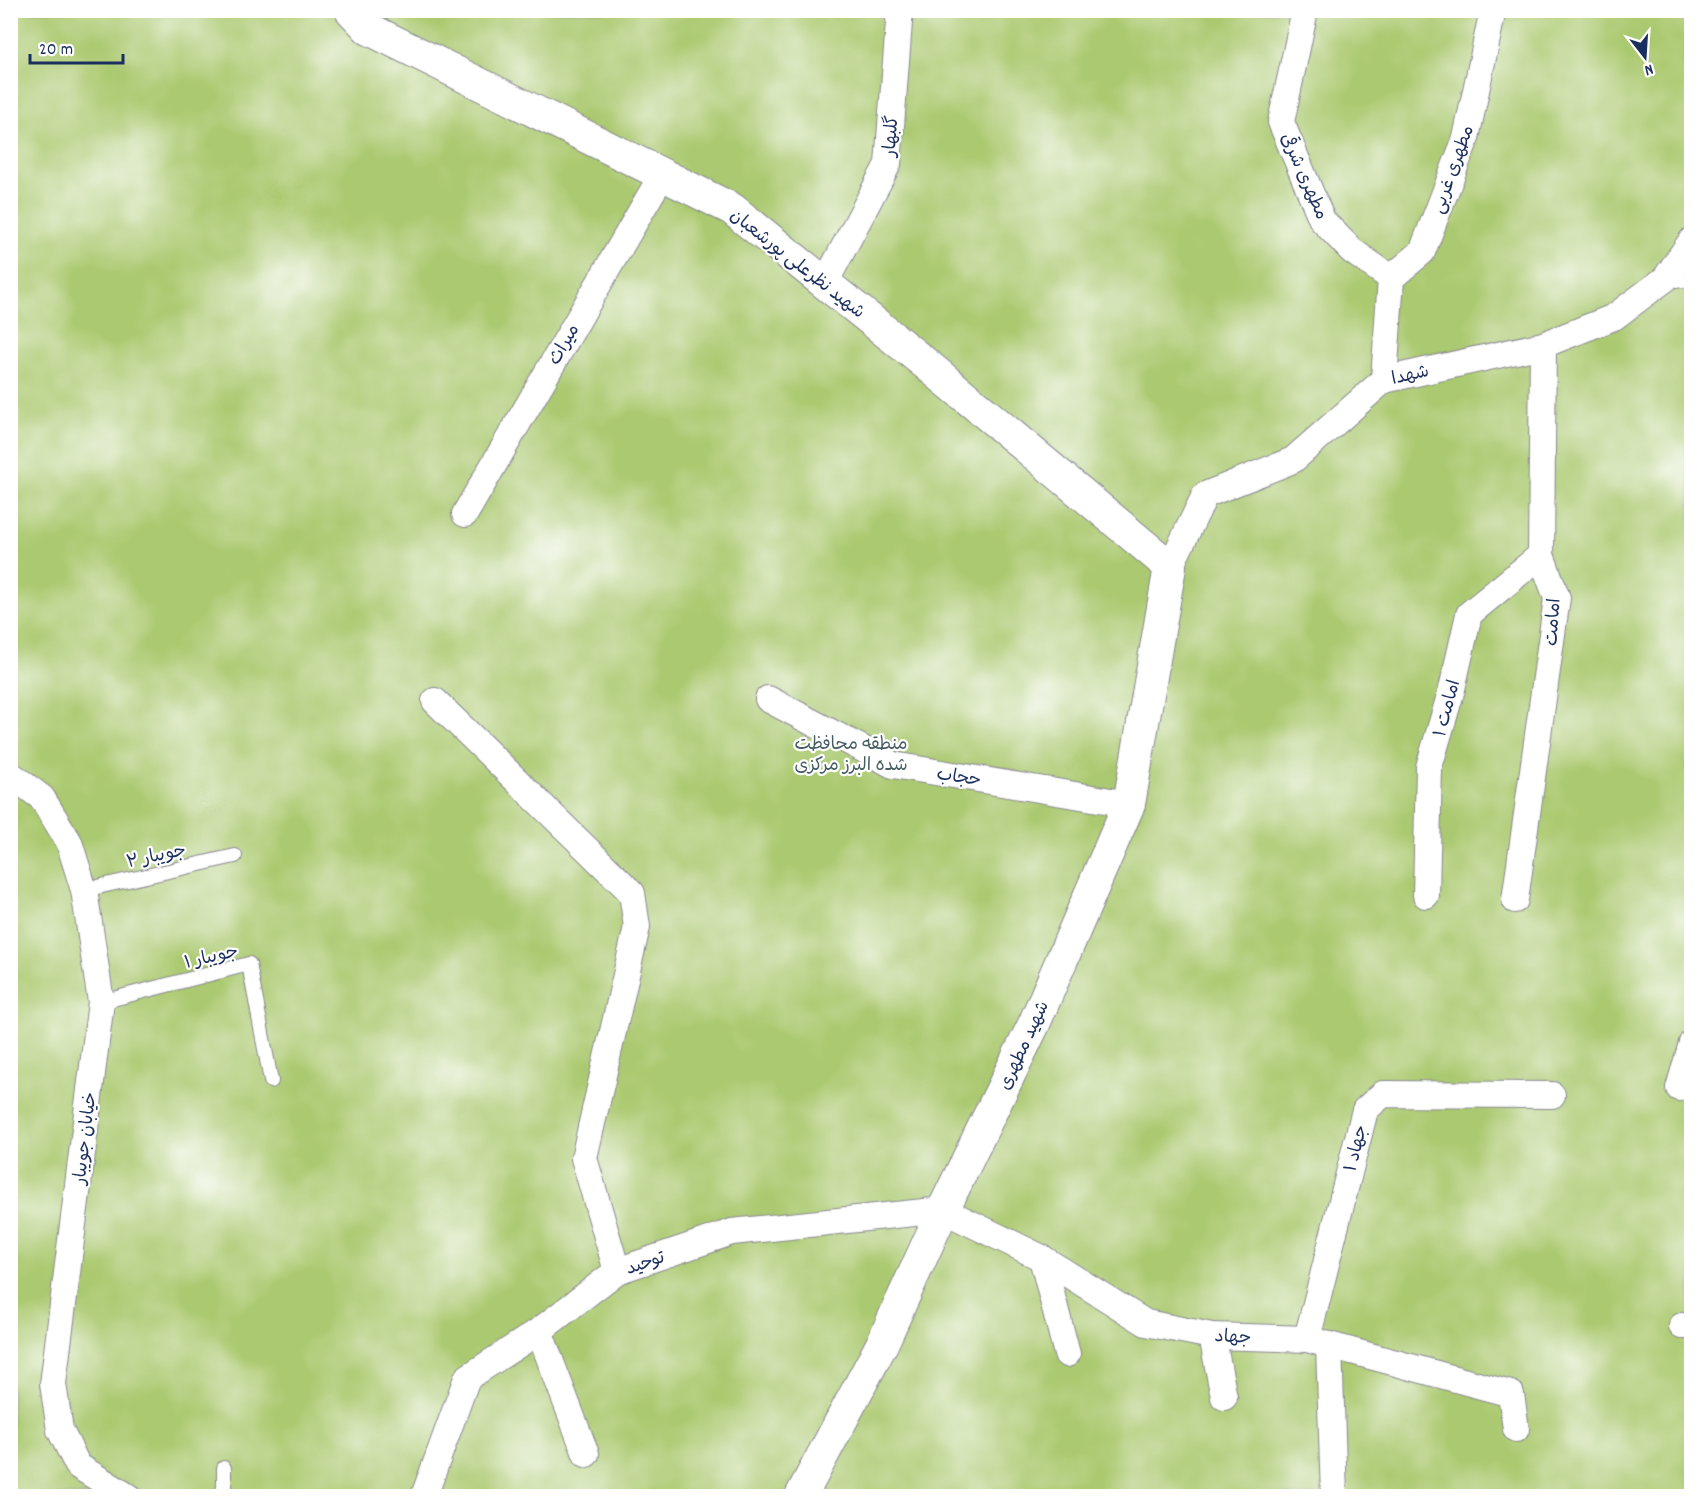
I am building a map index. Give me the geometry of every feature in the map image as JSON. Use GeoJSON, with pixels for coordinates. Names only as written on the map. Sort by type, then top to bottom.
{"type":"FeatureCollection","features":[{"type":"Feature","properties":{"kind":"street","name":"شهید نظرعلی پورشعبان"},"geometry":{"type":"LineString","coordinates":[[351,10],[369,29],[732,209],[931,368],[1170,567]]}},
{"type":"Feature","properties":{"kind":"street","name":"گلبهار"},"geometry":{"type":"LineString","coordinates":[[825,283],[888,164],[900,10]]}},
{"type":"Feature","properties":{"kind":"street","name":"مطهری شرقی"},"geometry":{"type":"LineString","coordinates":[[1305,10],[1281,122],[1322,220],[1352,251],[1391,278]]}},
{"type":"Feature","properties":{"kind":"street","name":"مطهری غربی"},"geometry":{"type":"LineString","coordinates":[[1391,278],[1422,252],[1466,138],[1493,10]]}},
{"type":"Feature","properties":{"kind":"street","name":"میراث"},"geometry":{"type":"LineString","coordinates":[[465,514],[662,175]]}},
{"type":"Feature","properties":{"kind":"street","name":"شهدا"},"geometry":{"type":"LineString","coordinates":[[1170,567],[1205,495],[1293,460],[1384,380],[1543,345],[1614,317],[1665,279],[1692,240]]}},
{"type":"Feature","properties":{"kind":"street"},"geometry":{"type":"LineString","coordinates":[[1384,380],[1391,278]]}},
{"type":"Feature","properties":{"kind":"street","name":"امامت"},"geometry":{"type":"LineString","coordinates":[[1515,900],[1557,598],[1541,555],[1543,345]]}},
{"type":"Feature","properties":{"kind":"street","name":"امامت ۱"},"geometry":{"type":"LineString","coordinates":[[1426,896],[1429,767],[1452,689],[1469,614],[1541,555]]}},
{"type":"Feature","properties":{"kind":"street","name":"شهید مطهری"},"geometry":{"type":"LineString","coordinates":[[801,1497],[882,1344],[942,1210],[1035,1024],[1129,804],[1170,567]]}},
{"type":"Feature","properties":{"kind":"street","name":"حجاب"},"geometry":{"type":"LineString","coordinates":[[768,699],[892,765],[1129,804]]}},
{"type":"Feature","properties":{"kind":"street"},"geometry":{"type":"LineString","coordinates":[[435,701],[632,893],[637,927],[584,1158],[617,1271]]}},
{"type":"Feature","properties":{"kind":"street","name":"خیابان جویبار"},"geometry":{"type":"LineString","coordinates":[[10,774],[42,798],[69,842],[84,890],[101,1002],[53,1384],[60,1430],[78,1466],[127,1497]]}},
{"type":"Feature","properties":{"kind":"street"},"geometry":{"type":"LineString","coordinates":[[1679,1088],[1692,1043]]}},
{"type":"Feature","properties":{"kind":"street","name":"جهاد ۱"},"geometry":{"type":"LineString","coordinates":[[1334,1497],[1318,1342],[1365,1110],[1383,1094],[1552,1095]]}},
{"type":"Feature","properties":{"kind":"street","name":"توحید"},"geometry":{"type":"LineString","coordinates":[[424,1497],[467,1378],[539,1331],[617,1271],[732,1232],[942,1210]]}},
{"type":"Feature","properties":{"kind":"street","name":"جهاد"},"geometry":{"type":"LineString","coordinates":[[942,1210],[1042,1258],[1146,1323],[1212,1336],[1318,1342],[1511,1394],[1516,1429]]}},
{"type":"Feature","properties":{"kind":"street"},"geometry":{"type":"LineString","coordinates":[[1042,1258],[1066,1354]]}},
{"type":"Feature","properties":{"kind":"street"},"geometry":{"type":"LineString","coordinates":[[539,1331],[586,1454]]}},
{"type":"Feature","properties":{"kind":"street"},"geometry":{"type":"LineString","coordinates":[[1212,1336],[1224,1397]]}},
{"type":"Feature","properties":{"kind":"lane"},"geometry":{"type":"LineString","coordinates":[[1665,279],[1692,281]]}},
{"type":"Feature","properties":{"kind":"lane","name":"جویبار ۲"},"geometry":{"type":"LineString","coordinates":[[84,890],[235,856]]}},
{"type":"Feature","properties":{"kind":"lane","name":"جویبار ۱"},"geometry":{"type":"LineString","coordinates":[[101,1002],[249,964],[271,1081]]}},
{"type":"Feature","properties":{"kind":"lane"},"geometry":{"type":"LineString","coordinates":[[224,1468],[224,1497]]}},
{"type":"Feature","properties":{"kind":"green space","name":"منطقه محافظت شده البرز مرکزی"},"geometry":{"type":"Polygon","coordinates":[[[11,11],[1691,11],[1691,1496],[11,1496],[11,11]]]}}]}
